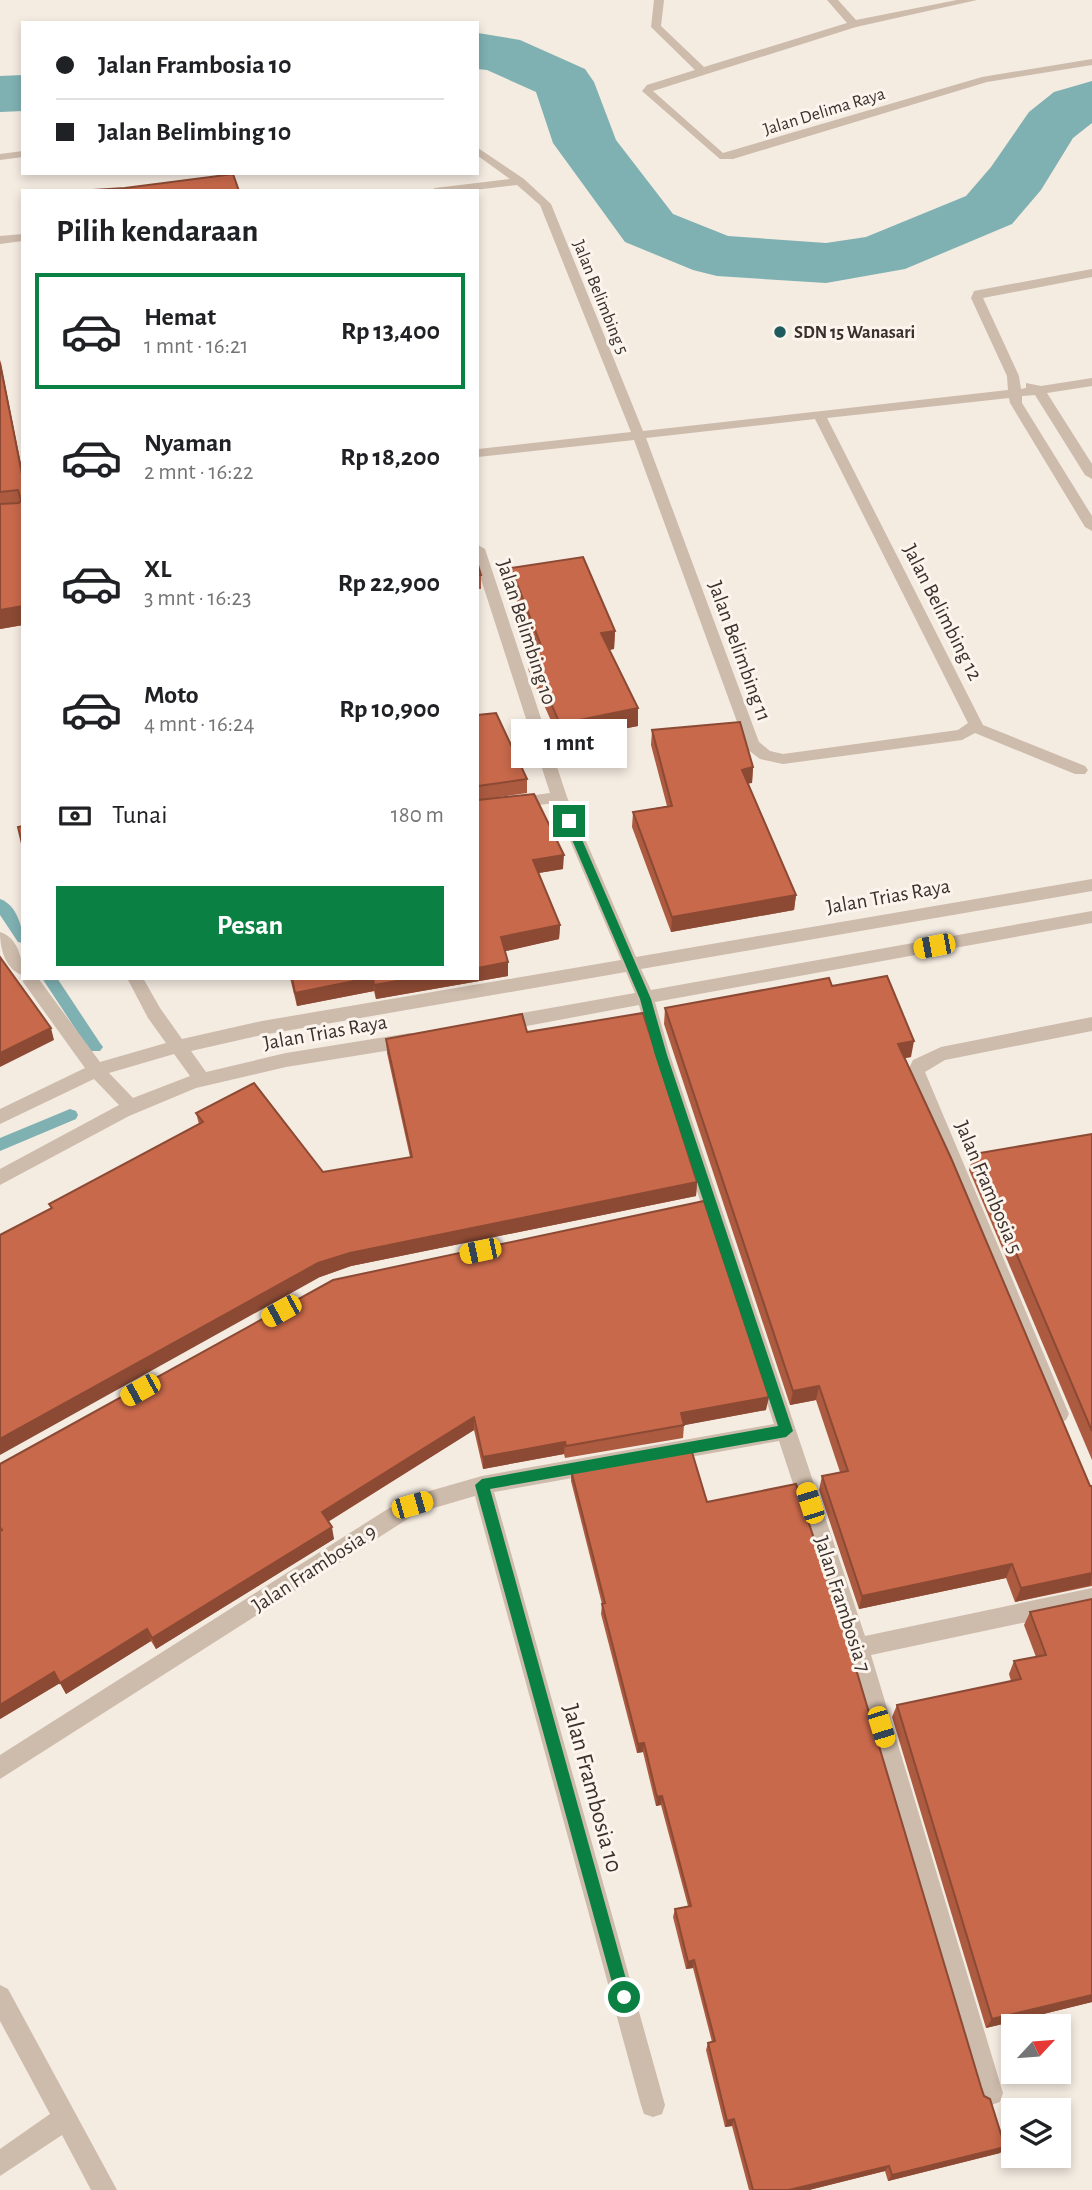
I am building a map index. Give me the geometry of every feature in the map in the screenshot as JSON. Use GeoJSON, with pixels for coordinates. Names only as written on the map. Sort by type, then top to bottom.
{"type":"FeatureCollection","features":[{"type":"Feature","properties":{"kind":"street"},"geometry":{"type":"LineString","coordinates":[[659,0],[656,27],[702,71],[855,24],[972,0]]}},
{"type":"Feature","properties":{"kind":"street"},"geometry":{"type":"LineString","coordinates":[[832,0],[855,24]]}},
{"type":"Feature","properties":{"kind":"street","name":"Jalan Delima Raya"},"geometry":{"type":"LineString","coordinates":[[702,71],[651,87],[647,91],[720,156],[729,157],[986,79],[1092,62]]}},
{"type":"Feature","properties":{"kind":"street","name":"Jalan Belimbing 5"},"geometry":{"type":"LineString","coordinates":[[479,152],[520,181],[545,204],[638,434]]}},
{"type":"Feature","properties":{"kind":"street"},"geometry":{"type":"LineString","coordinates":[[0,157],[21,154]]}},
{"type":"Feature","properties":{"kind":"street"},"geometry":{"type":"LineString","coordinates":[[452,189],[520,181]]}},
{"type":"Feature","properties":{"kind":"street"},"geometry":{"type":"LineString","coordinates":[[0,240],[21,237]]}},
{"type":"Feature","properties":{"kind":"street"},"geometry":{"type":"LineString","coordinates":[[1092,273],[978,294],[977,298],[1013,376],[1092,475]]}},
{"type":"Feature","properties":{"kind":"street"},"geometry":{"type":"LineString","coordinates":[[1013,376],[1026,392],[1023,415],[1092,527]]}},
{"type":"Feature","properties":{"kind":"street"},"geometry":{"type":"LineString","coordinates":[[479,453],[1026,392],[1092,382]]}},
{"type":"Feature","properties":{"kind":"street","name":"Jalan Belimbing 12"},"geometry":{"type":"LineString","coordinates":[[819,415],[970,710],[976,723],[974,727]]}},
{"type":"Feature","properties":{"kind":"street","name":"Jalan Belimbing 11"},"geometry":{"type":"LineString","coordinates":[[638,434],[752,745],[765,755],[783,759],[962,736],[974,727]]}},
{"type":"Feature","properties":{"kind":"street","name":"Jalan Belimbing 10"},"geometry":{"type":"LineString","coordinates":[[479,552],[559,797],[646,999]]}},
{"type":"Feature","properties":{"kind":"street"},"geometry":{"type":"LineString","coordinates":[[974,727],[1080,770]]}},
{"type":"Feature","properties":{"kind":"street"},"geometry":{"type":"LineString","coordinates":[[479,808],[559,797]]}},
{"type":"Feature","properties":{"kind":"street","name":"Jalan Trias Raya"},"geometry":{"type":"LineString","coordinates":[[0,1117],[96,1070],[179,1046],[261,1028],[1092,885]]}},
{"type":"Feature","properties":{"kind":"street"},"geometry":{"type":"LineString","coordinates":[[484,1027],[1092,917]]}},
{"type":"Feature","properties":{"kind":"street"},"geometry":{"type":"LineString","coordinates":[[0,938],[21,966]]}},
{"type":"Feature","properties":{"kind":"street"},"geometry":{"type":"LineString","coordinates":[[30,980],[96,1070],[132,1108]]}},
{"type":"Feature","properties":{"kind":"street"},"geometry":{"type":"LineString","coordinates":[[136,980],[154,1013],[202,1080]]}},
{"type":"Feature","properties":{"kind":"street","name":"Jalan Frambosia 7"},"geometry":{"type":"LineString","coordinates":[[646,999],[704,1205],[786,1431],[858,1648],[992,2093]]}},
{"type":"Feature","properties":{"kind":"street","name":"Jalan Frambosia 5"},"geometry":{"type":"LineString","coordinates":[[1065,1427],[916,1072],[919,1065],[941,1054],[1092,1024]]}},
{"type":"Feature","properties":{"kind":"street","name":"Jalan Trias Raya"},"geometry":{"type":"LineString","coordinates":[[0,1178],[166,1091],[267,1065],[429,1037]]}},
{"type":"Feature","properties":{"kind":"street","name":"Jalan Frambosia 9"},"geometry":{"type":"LineString","coordinates":[[0,1768],[412,1505],[482,1485],[786,1431]]}},
{"type":"Feature","properties":{"kind":"street","name":"Jalan Frambosia 10"},"geometry":{"type":"LineString","coordinates":[[482,1485],[653,2105]]}},
{"type":"Feature","properties":{"kind":"street"},"geometry":{"type":"LineString","coordinates":[[858,1648],[1092,1598]]}},
{"type":"Feature","properties":{"kind":"street"},"geometry":{"type":"LineString","coordinates":[[0,1997],[105,2190]]}},
{"type":"Feature","properties":{"kind":"street"},"geometry":{"type":"LineString","coordinates":[[0,2164],[66,2118]]}},
{"type":"Feature","properties":{"kind":"building"},"geometry":{"type":"Polygon","coordinates":[[[233,175],[238,189],[109,189],[233,175]]]}},
{"type":"Feature","properties":{"kind":"building"},"geometry":{"type":"Polygon","coordinates":[[[0,363],[21,469],[21,500],[18,490],[0,492],[0,363]]]}},
{"type":"Feature","properties":{"kind":"building"},"geometry":{"type":"Polygon","coordinates":[[[21,500],[21,606],[0,610],[0,504],[19,503],[21,500]]]}},
{"type":"Feature","properties":{"kind":"building"},"geometry":{"type":"Polygon","coordinates":[[[583,557],[615,631],[601,633],[638,708],[560,724],[528,651],[542,648],[511,568],[583,557]]]}},
{"type":"Feature","properties":{"kind":"building"},"geometry":{"type":"Polygon","coordinates":[[[496,713],[527,779],[479,786],[479,715],[496,713]]]}},
{"type":"Feature","properties":{"kind":"building"},"geometry":{"type":"Polygon","coordinates":[[[740,722],[753,767],[742,770],[796,895],[672,917],[633,812],[672,806],[652,730],[740,722]]]}},
{"type":"Feature","properties":{"kind":"building"},"geometry":{"type":"Polygon","coordinates":[[[534,794],[564,855],[533,860],[560,925],[501,937],[508,962],[479,968],[479,800],[534,794]]]}},
{"type":"Feature","properties":{"kind":"building"},"geometry":{"type":"Polygon","coordinates":[[[0,957],[51,1028],[0,1053],[0,957]]]}},
{"type":"Feature","properties":{"kind":"building"},"geometry":{"type":"Polygon","coordinates":[[[887,976],[914,1041],[898,1044],[951,1158],[1092,1486],[1092,1573],[1021,1588],[1012,1564],[862,1596],[822,1476],[848,1471],[819,1386],[793,1391],[665,1008],[829,978],[832,986],[887,976]]]}},
{"type":"Feature","properties":{"kind":"building"},"geometry":{"type":"Polygon","coordinates":[[[292,980],[359,980],[295,993],[292,980]]]}},
{"type":"Feature","properties":{"kind":"building"},"geometry":{"type":"Polygon","coordinates":[[[373,980],[403,980],[374,985],[373,980]]]}},
{"type":"Feature","properties":{"kind":"building"},"geometry":{"type":"Polygon","coordinates":[[[643,1013],[697,1182],[350,1253],[318,1263],[0,1439],[0,1235],[52,1208],[49,1204],[203,1122],[196,1113],[254,1083],[323,1172],[412,1157],[386,1039],[522,1014],[527,1032],[643,1013]]]}},
{"type":"Feature","properties":{"kind":"building"},"geometry":{"type":"Polygon","coordinates":[[[1092,1134],[1092,1431],[974,1154],[1092,1134]]]}},
{"type":"Feature","properties":{"kind":"building"},"geometry":{"type":"Polygon","coordinates":[[[704,1201],[769,1397],[681,1413],[684,1425],[566,1446],[565,1442],[483,1457],[474,1417],[322,1512],[332,1527],[152,1638],[147,1629],[60,1683],[54,1672],[0,1705],[0,1464],[333,1280],[704,1201]]]}},
{"type":"Feature","properties":{"kind":"building"},"geometry":{"type":"Polygon","coordinates":[[[691,1449],[707,1502],[796,1484],[847,1639],[981,2087],[984,2096],[990,2099],[1001,2134],[1001,2148],[892,2175],[889,2166],[789,2190],[753,2190],[734,2119],[727,2121],[708,2043],[715,2041],[694,1960],[688,1962],[675,1909],[691,1906],[662,1796],[657,1797],[644,1743],[638,1744],[571,1470],[691,1449]]]}},
{"type":"Feature","properties":{"kind":"building"},"geometry":{"type":"Polygon","coordinates":[[[1092,1599],[1092,1995],[1013,2014],[1001,2014],[1001,2017],[992,2019],[897,1705],[1021,1679],[1014,1661],[1046,1655],[1030,1612],[1092,1599]]]}},
{"type":"Feature","properties":{"kind":"waterway"},"geometry":{"type":"LineString","coordinates":[[479,51],[499,53],[563,82],[585,143],[649,228],[717,256],[826,263],[881,255],[989,210],[1018,176],[1051,125],[1076,105],[1092,100]]}},
{"type":"Feature","properties":{"kind":"waterway"},"geometry":{"type":"LineString","coordinates":[[0,94],[21,93]]}},
{"type":"Feature","properties":{"kind":"waterway"},"geometry":{"type":"LineString","coordinates":[[0,904],[21,935]]}},
{"type":"Feature","properties":{"kind":"waterway"},"geometry":{"type":"LineString","coordinates":[[50,980],[95,1047]]}},
{"type":"Feature","properties":{"kind":"waterway"},"geometry":{"type":"LineString","coordinates":[[0,1145],[70,1115]]}},
{"type":"Feature","properties":{"kind":"place","name":"SDN 15 Wanasari"},"geometry":{"type":"Point","coordinates":[780,332]}},
{"type":"Feature","properties":{"kind":"route"},"geometry":{"type":"LineString","coordinates":[[569,821],[646,999],[661,1055],[786,1431],[482,1485],[624,1997]]}}]}
